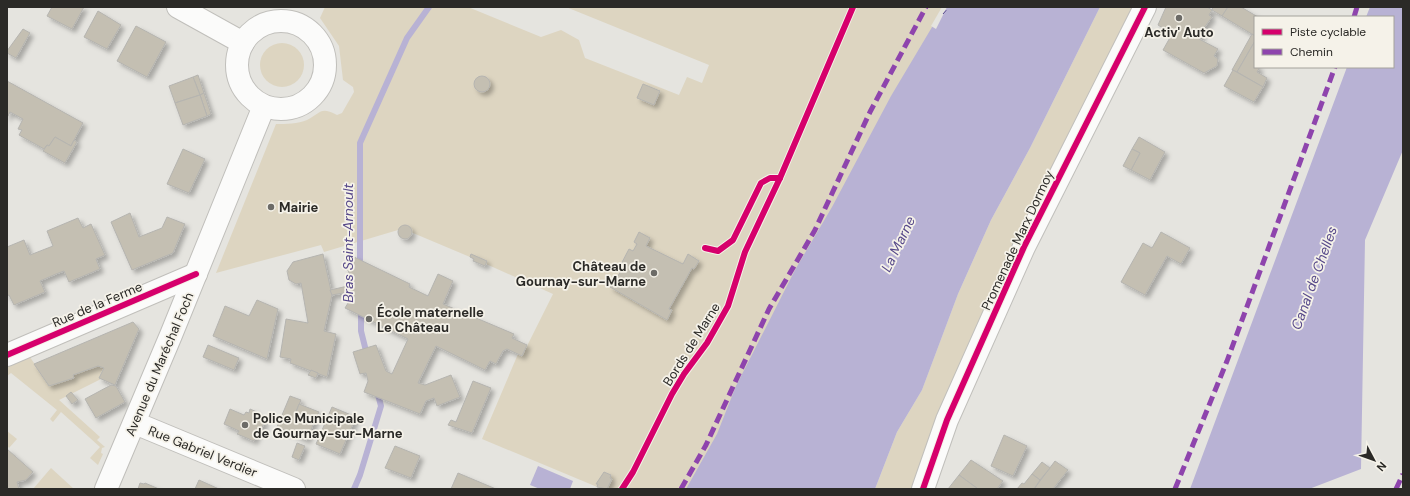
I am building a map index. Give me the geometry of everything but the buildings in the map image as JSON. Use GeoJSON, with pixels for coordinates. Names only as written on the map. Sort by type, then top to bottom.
{"type":"FeatureCollection","features":[{"type":"Feature","properties":{"kind":"street"},"geometry":{"type":"LineString","coordinates":[[178,7],[243,43]]}},
{"type":"Feature","properties":{"kind":"street","name":"Promenade Marx Dormoy"},"geometry":{"type":"LineString","coordinates":[[923,489],[947,420],[1024,247],[1145,7]]}},
{"type":"Feature","properties":{"kind":"street"},"geometry":{"type":"LineString","coordinates":[[290,15],[311,32],[318,40],[323,50],[326,65],[323,81],[314,95],[302,104],[286,109],[274,109],[264,106],[249,95],[239,79],[237,61],[243,43],[256,29],[267,23],[290,15]]}},
{"type":"Feature","properties":{"kind":"street","name":"Avenue du Maréchal Foch"},"geometry":{"type":"LineString","coordinates":[[106,489],[135,423],[264,106]]}},
{"type":"Feature","properties":{"kind":"street","name":"Rue de la Ferme"},"geometry":{"type":"LineString","coordinates":[[7,355],[196,274]]}},
{"type":"Feature","properties":{"kind":"street","name":"Rue Gabriel Verdier"},"geometry":{"type":"LineString","coordinates":[[135,423],[294,489]]}},
{"type":"Feature","properties":{"kind":"shaded area"},"geometry":{"type":"Polygon","coordinates":[[[325,7],[468,7],[541,37],[561,30],[579,40],[585,58],[679,95],[687,77],[702,83],[709,65],[566,7],[962,7],[707,489],[602,489],[482,439],[518,354],[522,356],[553,294],[486,264],[487,261],[471,254],[470,257],[413,233],[398,230],[324,252],[321,245],[216,273],[276,124],[292,124],[307,120],[324,111],[337,115],[342,113],[354,92],[353,87],[343,80],[339,46],[320,18],[325,7]]]}},
{"type":"Feature","properties":{"kind":"shaded area"},"geometry":{"type":"Polygon","coordinates":[[[1100,7],[1135,7],[932,431],[912,489],[875,489],[897,432],[922,390],[958,294],[991,220],[1030,148],[1100,7]]]}},
{"type":"Feature","properties":{"kind":"shaded area"},"geometry":{"type":"Polygon","coordinates":[[[282,43],[294,47],[300,53],[304,65],[300,77],[294,83],[282,87],[270,83],[264,77],[260,65],[264,53],[270,47],[282,43]]]}},
{"type":"Feature","properties":{"kind":"shaded area"},"geometry":{"type":"Polygon","coordinates":[[[30,357],[49,386],[73,378],[73,375],[98,366],[104,368],[99,378],[101,379],[59,400],[100,437],[97,440],[105,447],[102,448],[101,453],[103,454],[98,465],[90,458],[100,447],[61,412],[53,422],[50,419],[57,410],[11,373],[7,376],[7,367],[30,357]]]}},
{"type":"Feature","properties":{"kind":"shaded area"},"geometry":{"type":"Polygon","coordinates":[[[7,431],[17,439],[9,448],[7,445],[7,431]]]}},
{"type":"Feature","properties":{"kind":"shaded area"},"geometry":{"type":"Polygon","coordinates":[[[51,468],[74,489],[33,489],[51,468]]]}},
{"type":"Feature","properties":{"kind":"water","name":"La Marne"},"geometry":{"type":"Polygon","coordinates":[[[944,7],[1100,7],[1030,148],[991,220],[958,294],[922,390],[897,432],[875,489],[686,489],[717,434],[736,386],[795,270],[832,207],[891,96],[944,7]]]}},
{"type":"Feature","properties":{"kind":"water","name":"Canal de Chelles"},"geometry":{"type":"Polygon","coordinates":[[[1370,7],[1403,7],[1403,150],[1365,240],[1361,469],[1309,489],[1190,489],[1347,68],[1394,68],[1394,16],[1366,16],[1370,7]]]}},
{"type":"Feature","properties":{"kind":"water"},"geometry":{"type":"Polygon","coordinates":[[[538,466],[573,481],[570,489],[540,489],[530,485],[538,466]]]}},
{"type":"Feature","properties":{"kind":"pier"},"geometry":{"type":"Polygon","coordinates":[[[942,7],[947,7],[936,29],[931,26],[942,7]]]}},
{"type":"Feature","properties":{"kind":"waterway","name":"Bras Saint-Arnoult"},"geometry":{"type":"LineString","coordinates":[[360,268],[360,143],[407,38],[429,7]]}},
{"type":"Feature","properties":{"kind":"waterway","name":"Bras Saint-Arnoult"},"geometry":{"type":"LineString","coordinates":[[361,307],[361,331],[367,355]]}},
{"type":"Feature","properties":{"kind":"waterway","name":"Bras Saint-Arnoult"},"geometry":{"type":"LineString","coordinates":[[354,489],[360,475],[381,406],[377,391]]}},
{"type":"Feature","properties":{"kind":"ferry route"},"geometry":{"type":"LineString","coordinates":[[943,14],[949,7]]}},
{"type":"Feature","properties":{"kind":"marked path"},"geometry":{"type":"LineString","coordinates":[[681,489],[706,445],[769,309],[815,230],[870,112],[926,7]]}},
{"type":"Feature","properties":{"kind":"marked path"},"geometry":{"type":"LineString","coordinates":[[1354,16],[1357,7]]}},
{"type":"Feature","properties":{"kind":"marked path"},"geometry":{"type":"LineString","coordinates":[[1175,489],[1227,361],[1335,68]]}},
{"type":"Feature","properties":{"kind":"marked path"},"geometry":{"type":"LineString","coordinates":[[1396,489],[1403,474]]}},
{"type":"Feature","properties":{"kind":"cycle path","name":"Bords de Marne"},"geometry":{"type":"LineString","coordinates":[[622,489],[633,472],[672,394],[684,374],[707,343],[728,306],[745,252],[780,178],[853,7]]}},
{"type":"Feature","properties":{"kind":"cycle path"},"geometry":{"type":"LineString","coordinates":[[923,489],[947,420],[1024,247],[1145,7]]}},
{"type":"Feature","properties":{"kind":"cycle path"},"geometry":{"type":"LineString","coordinates":[[705,248],[718,251],[733,240],[761,183],[770,178],[780,178]]}},
{"type":"Feature","properties":{"kind":"cycle path"},"geometry":{"type":"LineString","coordinates":[[7,355],[196,274]]}},
{"type":"Feature","properties":{"kind":"place","name":"Activ' Auto"},"geometry":{"type":"Point","coordinates":[1179,18]}},
{"type":"Feature","properties":{"kind":"place","name":"Mairie"},"geometry":{"type":"Point","coordinates":[271,207]}},
{"type":"Feature","properties":{"kind":"place","name":"Château de Gournay-sur-Marne"},"geometry":{"type":"Point","coordinates":[654,273]}},
{"type":"Feature","properties":{"kind":"place","name":"École maternelle Le Château"},"geometry":{"type":"Point","coordinates":[369,319]}},
{"type":"Feature","properties":{"kind":"place","name":"Police Municipale de Gournay-sur-Marne"},"geometry":{"type":"Point","coordinates":[245,425]}}]}
